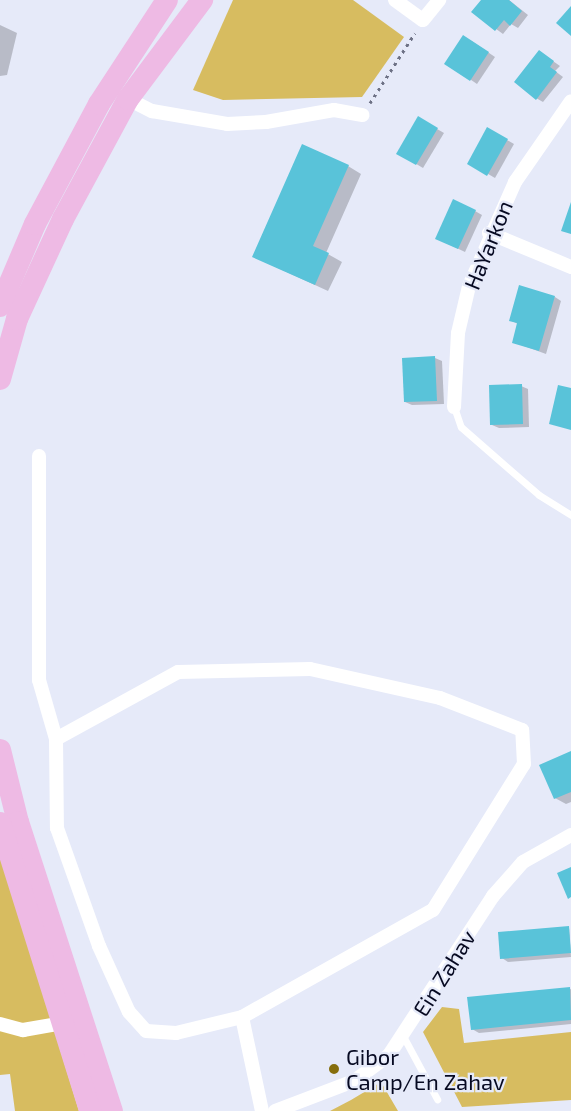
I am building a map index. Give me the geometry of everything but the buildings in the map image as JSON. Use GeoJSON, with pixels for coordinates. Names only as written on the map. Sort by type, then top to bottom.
{"type":"FeatureCollection","features":[{"type":"Feature","properties":{"kind":"highway"},"geometry":{"type":"LineString","coordinates":[[0,306],[35,224],[94,114],[167,0]]}},
{"type":"Feature","properties":{"kind":"highway"},"geometry":{"type":"LineString","coordinates":[[0,379],[36,271],[128,99],[202,0]]}},
{"type":"Feature","properties":{"kind":"highway"},"geometry":{"type":"LineString","coordinates":[[0,750],[18,822],[112,1111]]}},
{"type":"Feature","properties":{"kind":"highway"},"geometry":{"type":"LineString","coordinates":[[0,823],[90,1111]]}},
{"type":"Feature","properties":{"kind":"street"},"geometry":{"type":"LineString","coordinates":[[395,0],[423,20],[439,0]]}},
{"type":"Feature","properties":{"kind":"street"},"geometry":{"type":"LineString","coordinates":[[128,99],[179,117],[227,123],[266,122],[334,110],[363,114]]}},
{"type":"Feature","properties":{"kind":"street","name":"HaYarkon"},"geometry":{"type":"LineString","coordinates":[[454,407],[458,333],[469,286],[489,233],[515,182],[571,100]]}},
{"type":"Feature","properties":{"kind":"street"},"geometry":{"type":"LineString","coordinates":[[489,233],[571,267]]}},
{"type":"Feature","properties":{"kind":"street"},"geometry":{"type":"LineString","coordinates":[[39,456],[39,680],[56,739],[57,828],[99,946],[129,1012],[146,1031],[176,1033],[242,1017],[433,910],[524,764],[522,730],[440,698],[310,669],[178,672],[56,739]]}},
{"type":"Feature","properties":{"kind":"street","name":"Ein Zahav"},"geometry":{"type":"LineString","coordinates":[[275,1111],[354,1081],[389,1055],[493,896],[523,862],[571,835]]}},
{"type":"Feature","properties":{"kind":"street"},"geometry":{"type":"LineString","coordinates":[[242,1017],[262,1111]]}},
{"type":"Feature","properties":{"kind":"street"},"geometry":{"type":"LineString","coordinates":[[0,1024],[23,1030],[62,1023]]}},
{"type":"Feature","properties":{"kind":"lane"},"geometry":{"type":"LineString","coordinates":[[454,407],[461,427],[539,495],[571,515]]}},
{"type":"Feature","properties":{"kind":"lane"},"geometry":{"type":"LineString","coordinates":[[403,1036],[437,1099]]}},
{"type":"Feature","properties":{"kind":"path"},"geometry":{"type":"LineString","coordinates":[[363,114],[423,20]]}},
{"type":"Feature","properties":{"kind":"shaded area"},"geometry":{"type":"Polygon","coordinates":[[[233,0],[353,0],[404,37],[362,97],[223,100],[193,90],[233,0]]]}},
{"type":"Feature","properties":{"kind":"shaded area"},"geometry":{"type":"Polygon","coordinates":[[[0,853],[79,1111],[15,1111],[10,1074],[0,1075],[0,853]]]}},
{"type":"Feature","properties":{"kind":"shaded area"},"geometry":{"type":"Polygon","coordinates":[[[442,1007],[459,1009],[464,1043],[571,1032],[571,1100],[462,1107],[423,1032],[442,1007]]]}},
{"type":"Feature","properties":{"kind":"shaded area"},"geometry":{"type":"Polygon","coordinates":[[[381,1082],[398,1111],[330,1111],[351,1100],[381,1082]]]}},
{"type":"Feature","properties":{"kind":"place","name":"Gibor Camp/En Zahav"},"geometry":{"type":"Point","coordinates":[334,1069]}}]}
